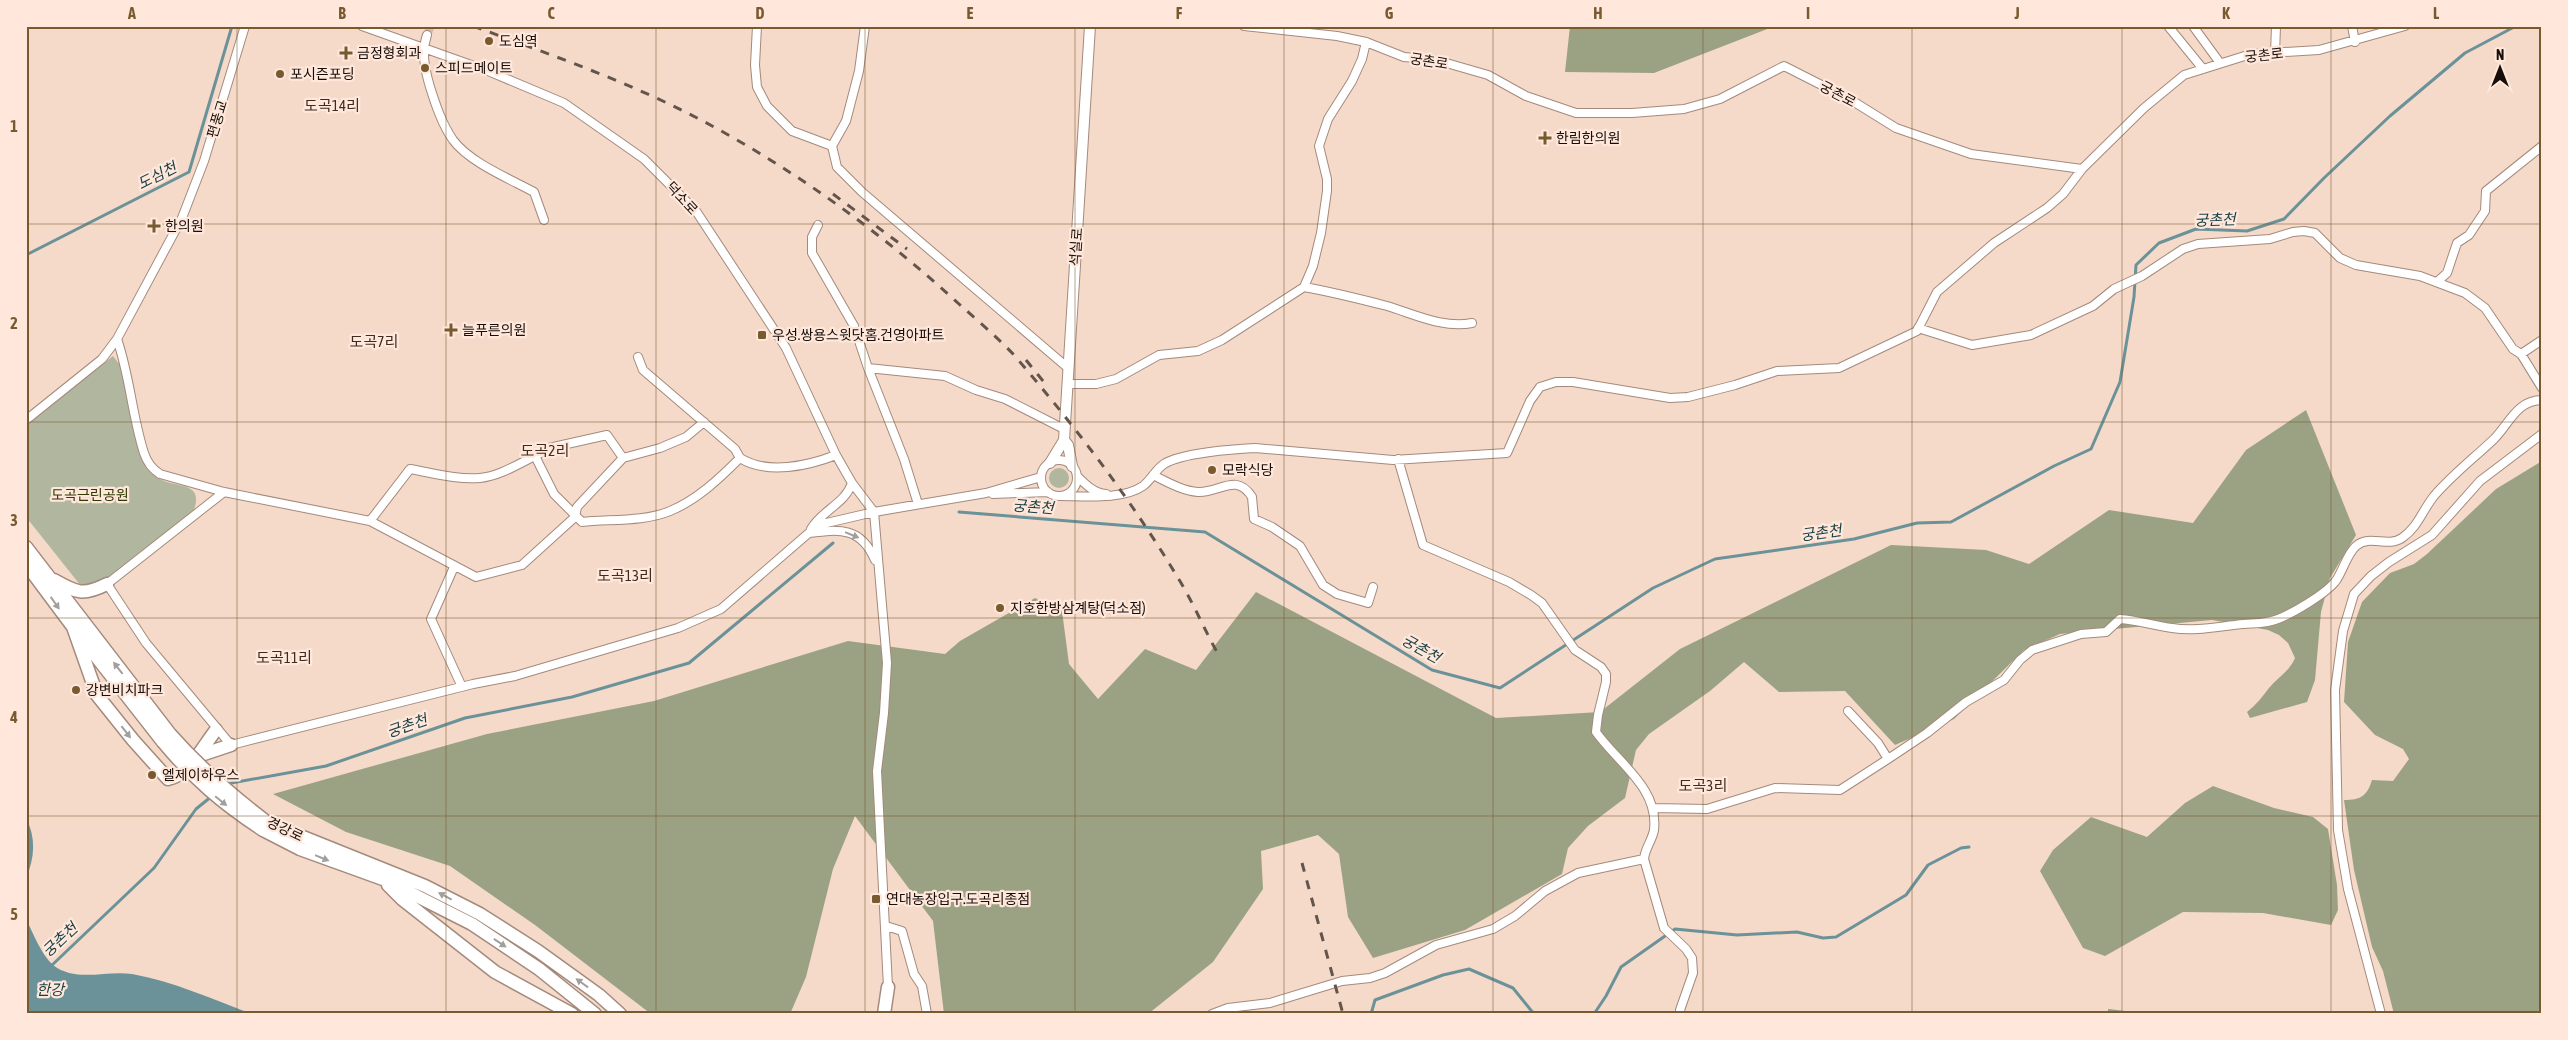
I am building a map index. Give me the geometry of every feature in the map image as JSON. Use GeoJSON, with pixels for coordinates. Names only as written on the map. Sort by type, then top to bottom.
{"type":"FeatureCollection","features":[{"type":"Feature","properties":{"kind":"main road","name":"경강로"},"geometry":{"type":"LineString","coordinates":[[26,548],[166,738],[188,772],[223,804],[265,826],[300,849],[384,879],[472,924],[539,969],[595,1014]]}},
{"type":"Feature","properties":{"kind":"main road","name":"경강로"},"geometry":{"type":"LineString","coordinates":[[26,564],[73,628],[166,738]]}},
{"type":"Feature","properties":{"kind":"main road"},"geometry":{"type":"LineString","coordinates":[[49,577],[76,592],[92,592],[107,584]]}},
{"type":"Feature","properties":{"kind":"main road"},"geometry":{"type":"LineString","coordinates":[[73,628],[97,695],[133,740],[168,779],[175,778],[198,756],[216,730]]}},
{"type":"Feature","properties":{"kind":"main road"},"geometry":{"type":"LineString","coordinates":[[198,756],[231,745]]}},
{"type":"Feature","properties":{"kind":"main road","name":"경강로"},"geometry":{"type":"LineString","coordinates":[[265,826],[425,886],[480,914],[538,951],[599,995],[620,1014]]}},
{"type":"Feature","properties":{"kind":"main road"},"geometry":{"type":"LineString","coordinates":[[384,879],[402,899],[495,972],[572,1014]]}},
{"type":"Feature","properties":{"kind":"main road"},"geometry":{"type":"LineString","coordinates":[[884,1014],[888,987]]}},
{"type":"Feature","properties":{"kind":"main road"},"geometry":{"type":"LineString","coordinates":[[888,987],[890,1014]]}},
{"type":"Feature","properties":{"kind":"street","name":"편풍교"},"geometry":{"type":"LineString","coordinates":[[26,420],[102,359],[117,339],[185,210],[204,161],[245,26]]}},
{"type":"Feature","properties":{"kind":"street","name":"덕소로"},"geometry":{"type":"LineString","coordinates":[[362,26],[423,47],[564,103],[644,159],[696,211],[786,348],[836,455],[852,484],[874,512]]}},
{"type":"Feature","properties":{"kind":"street"},"geometry":{"type":"LineString","coordinates":[[757,26],[755,65],[757,87],[767,106],[792,131],[832,146]]}},
{"type":"Feature","properties":{"kind":"street"},"geometry":{"type":"LineString","coordinates":[[865,26],[860,71],[846,121],[832,146],[836,167],[862,192],[1068,368]]}},
{"type":"Feature","properties":{"kind":"street","name":"석실로"},"geometry":{"type":"LineString","coordinates":[[1041,477],[1045,466],[1050,463],[1064,434],[1090,26]]}},
{"type":"Feature","properties":{"kind":"street","name":"궁촌로"},"geometry":{"type":"LineString","coordinates":[[1244,26],[1337,36],[1366,42],[1404,57],[1436,60],[1488,75],[1526,96],[1576,113],[1632,113],[1684,109],[1720,99],[1784,66],[1851,100],[1896,128],[1971,154],[2082,169],[2144,108],[2184,75],[2251,54],[2319,50],[2355,42],[2405,26]]}},
{"type":"Feature","properties":{"kind":"street"},"geometry":{"type":"LineString","coordinates":[[2168,26],[2203,69]]}},
{"type":"Feature","properties":{"kind":"street"},"geometry":{"type":"LineString","coordinates":[[2193,26],[2220,63]]}},
{"type":"Feature","properties":{"kind":"street"},"geometry":{"type":"LineString","coordinates":[[2275,54],[2276,26]]}},
{"type":"Feature","properties":{"kind":"street"},"geometry":{"type":"LineString","coordinates":[[2352,26],[2355,42]]}},
{"type":"Feature","properties":{"kind":"street"},"geometry":{"type":"LineString","coordinates":[[427,35],[423,47],[426,76],[441,120],[454,142],[477,161],[534,192],[544,220]]}},
{"type":"Feature","properties":{"kind":"street"},"geometry":{"type":"LineString","coordinates":[[1067,384],[1096,384],[1116,379],[1159,355],[1198,351],[1222,340],[1304,287],[1313,266],[1321,233],[1327,191],[1327,179],[1319,146],[1328,119],[1352,82],[1362,59],[1366,42]]}},
{"type":"Feature","properties":{"kind":"street"},"geometry":{"type":"LineString","coordinates":[[2438,281],[2446,273],[2457,243],[2469,235],[2485,211],[2486,191],[2542,146]]}},
{"type":"Feature","properties":{"kind":"street"},"geometry":{"type":"LineString","coordinates":[[986,493],[1048,492],[1060,496],[1101,498],[1142,486],[1164,463],[1190,456],[1234,449],[1255,448],[1398,459],[1507,453],[1530,401],[1540,387],[1556,382],[1572,382],[1670,398],[1688,397],[1735,385],[1777,371],[1839,368],[1918,328],[1937,292],[1994,243],[2047,208],[2064,194],[2082,169]]}},
{"type":"Feature","properties":{"kind":"street"},"geometry":{"type":"LineString","coordinates":[[818,225],[812,237],[812,253],[854,326],[868,368],[904,459],[918,504]]}},
{"type":"Feature","properties":{"kind":"street"},"geometry":{"type":"LineString","coordinates":[[1918,328],[1972,345],[2031,335],[2093,306],[2114,289],[2142,276],[2183,249],[2198,244],[2258,241],[2304,231],[2315,233],[2340,258],[2356,265],[2397,271],[2438,281],[2465,293],[2485,308],[2513,349],[2521,354],[2542,388]]}},
{"type":"Feature","properties":{"kind":"street"},"geometry":{"type":"LineString","coordinates":[[1304,287],[1384,305],[1447,324],[1458,326],[1472,323]]}},
{"type":"Feature","properties":{"kind":"street"},"geometry":{"type":"LineString","coordinates":[[117,339],[125,364],[144,454],[149,464],[160,474],[224,492],[370,521],[476,578],[522,565],[575,517],[577,507],[623,458],[660,448],[686,437],[704,422]]}},
{"type":"Feature","properties":{"kind":"street"},"geometry":{"type":"LineString","coordinates":[[2521,354],[2542,340]]}},
{"type":"Feature","properties":{"kind":"street"},"geometry":{"type":"LineString","coordinates":[[638,357],[643,370],[735,449],[740,458],[752,465],[772,467],[800,465],[836,455]]}},
{"type":"Feature","properties":{"kind":"street"},"geometry":{"type":"LineString","coordinates":[[868,368],[945,376],[976,390],[1005,399],[1064,434],[1077,482],[1071,492],[1060,496]]}},
{"type":"Feature","properties":{"kind":"street"},"geometry":{"type":"LineString","coordinates":[[1654,808],[1707,809],[1775,788],[1840,790],[1927,733],[1966,702],[2004,680],[2020,660],[2040,646],[2081,634],[2106,632],[2120,619],[2189,629],[2263,623],[2278,619],[2325,591],[2335,582],[2355,547],[2370,539],[2395,542],[2402,538],[2418,524],[2424,509],[2434,496],[2459,469],[2501,432],[2514,412],[2523,405],[2542,400]]}},
{"type":"Feature","properties":{"kind":"street"},"geometry":{"type":"LineString","coordinates":[[2381,1014],[2348,889],[2338,830],[2335,690],[2342,631],[2354,594],[2371,576],[2389,562],[2432,535],[2480,480],[2542,434]]}},
{"type":"Feature","properties":{"kind":"street"},"geometry":{"type":"LineString","coordinates":[[370,521],[410,469],[456,478],[481,478],[502,472],[550,448],[608,435],[623,458]]}},
{"type":"Feature","properties":{"kind":"street"},"geometry":{"type":"LineString","coordinates":[[535,456],[554,494],[582,522],[669,512],[692,500],[715,482],[740,458]]}},
{"type":"Feature","properties":{"kind":"street"},"geometry":{"type":"LineString","coordinates":[[1398,459],[1423,545],[1509,582],[1531,595],[1542,603],[1574,648],[1601,667],[1606,674],[1596,732],[1636,777],[1654,808],[1652,842],[1645,850],[1644,859],[1664,928],[1686,949],[1692,958],[1693,973],[1680,1014]]}},
{"type":"Feature","properties":{"kind":"street"},"geometry":{"type":"LineString","coordinates":[[1050,463],[1061,460],[1087,486],[1099,493],[1113,495]]}},
{"type":"Feature","properties":{"kind":"street"},"geometry":{"type":"LineString","coordinates":[[1153,475],[1198,492],[1211,491],[1231,484],[1241,486],[1252,497],[1254,519],[1272,527],[1300,546],[1324,585],[1337,594],[1368,604],[1373,587]]}},
{"type":"Feature","properties":{"kind":"street"},"geometry":{"type":"LineString","coordinates":[[224,492],[107,584],[146,643],[216,730],[231,745],[462,687],[516,676],[678,628],[721,609],[818,525],[874,512],[986,493],[1041,477],[1041,483],[1048,492]]}},
{"type":"Feature","properties":{"kind":"street"},"geometry":{"type":"LineString","coordinates":[[809,533],[818,517],[848,494],[852,484]]}},
{"type":"Feature","properties":{"kind":"street"},"geometry":{"type":"LineString","coordinates":[[874,512],[887,663],[884,713],[877,771],[888,987]]}},
{"type":"Feature","properties":{"kind":"street"},"geometry":{"type":"LineString","coordinates":[[809,533],[834,530],[852,533],[863,540],[872,552],[879,568]]}},
{"type":"Feature","properties":{"kind":"street"},"geometry":{"type":"LineString","coordinates":[[454,567],[431,619],[462,687]]}},
{"type":"Feature","properties":{"kind":"street"},"geometry":{"type":"LineString","coordinates":[[1848,711],[1878,743],[1888,759]]}},
{"type":"Feature","properties":{"kind":"street"},"geometry":{"type":"LineString","coordinates":[[1212,1014],[1228,1008],[1270,1003],[1342,981],[1370,978],[1385,973],[1436,945],[1493,929],[1515,916],[1545,891],[1578,873],[1644,859]]}},
{"type":"Feature","properties":{"kind":"street"},"geometry":{"type":"LineString","coordinates":[[886,926],[902,931],[914,974],[922,986],[927,1014]]}},
{"type":"Feature","properties":{"kind":"green space"},"geometry":{"type":"Polygon","coordinates":[[[1570,26],[1775,26],[1654,73],[1565,72],[1570,26]]]}},
{"type":"Feature","properties":{"kind":"green space","name":"도곡근린공원"},"geometry":{"type":"Polygon","coordinates":[[[113,356],[124,370],[141,456],[146,466],[158,478],[192,490],[196,502],[193,512],[97,587],[85,591],[26,517],[26,424],[113,356]]]}},
{"type":"Feature","properties":{"kind":"green space"},"geometry":{"type":"Polygon","coordinates":[[[2306,410],[2356,535],[2330,578],[2321,612],[2315,680],[2307,702],[2250,718],[2247,712],[2272,684],[2287,671],[2295,658],[2288,643],[2279,635],[2268,630],[2212,620],[2060,634],[2024,650],[1954,719],[1895,745],[1845,691],[1779,692],[1744,662],[1710,691],[1649,734],[1636,750],[1625,798],[1588,826],[1568,848],[1562,874],[1465,930],[1373,958],[1348,917],[1339,854],[1318,835],[1261,851],[1263,889],[1213,962],[1148,1014],[944,1014],[933,921],[855,816],[833,869],[806,977],[790,1014],[651,1014],[535,925],[450,866],[346,832],[273,794],[487,734],[654,701],[848,641],[945,654],[960,641],[1035,598],[1062,611],[1069,664],[1098,699],[1145,649],[1196,670],[1256,592],[1496,718],[1600,712],[1680,649],[1891,545],[1986,550],[2029,564],[2109,510],[2193,523],[2246,450],[2306,410]]]}},
{"type":"Feature","properties":{"kind":"green space"},"geometry":{"type":"Polygon","coordinates":[[[2542,461],[2542,1014],[2394,1014],[2383,971],[2372,947],[2354,870],[2344,800],[2362,796],[2368,790],[2372,780],[2393,781],[2409,759],[2403,749],[2375,735],[2344,702],[2348,642],[2362,602],[2390,573],[2414,564],[2496,489],[2542,461]]]}},
{"type":"Feature","properties":{"kind":"green space"},"geometry":{"type":"Polygon","coordinates":[[[1059,468],[1066,471],[1069,478],[1066,485],[1059,488],[1052,485],[1049,478],[1052,471],[1059,468]]]}},
{"type":"Feature","properties":{"kind":"green space"},"geometry":{"type":"Polygon","coordinates":[[[2213,786],[2274,808],[2313,817],[2328,829],[2337,885],[2338,910],[2331,925],[2263,913],[2183,912],[2105,956],[2083,948],[2040,871],[2053,850],[2091,817],[2147,837],[2185,803],[2213,786]]]}},
{"type":"Feature","properties":{"kind":"green space"},"geometry":{"type":"Polygon","coordinates":[[[2109,1009],[2150,1014],[2108,1014],[2109,1009]]]}},
{"type":"Feature","properties":{"kind":"water"},"geometry":{"type":"Polygon","coordinates":[[[26,818],[33,840],[33,855],[26,878],[26,818]]]}},
{"type":"Feature","properties":{"kind":"water","name":"한강"},"geometry":{"type":"Polygon","coordinates":[[[26,919],[45,955],[53,965],[62,970],[81,975],[122,973],[147,977],[193,991],[252,1014],[26,1014],[26,919]]]}},
{"type":"Feature","properties":{"kind":"waterway","name":"도심천"},"geometry":{"type":"LineString","coordinates":[[26,255],[189,172],[232,26]]}},
{"type":"Feature","properties":{"kind":"waterway","name":"궁촌천"},"geometry":{"type":"LineString","coordinates":[[959,512],[1205,532],[1432,670],[1500,688],[1653,588],[1715,559],[1854,539],[1917,523],[1951,522],[2054,466],[2091,449],[2120,382],[2134,297],[2136,265],[2159,243],[2196,229],[2247,231],[2284,219],[2324,178],[2390,116],[2465,53],[2516,26]]}},
{"type":"Feature","properties":{"kind":"waterway","name":"궁촌천"},"geometry":{"type":"LineString","coordinates":[[226,784],[326,766],[465,718],[572,697],[689,663],[833,543]]}},
{"type":"Feature","properties":{"kind":"waterway","name":"궁촌천"},"geometry":{"type":"LineString","coordinates":[[50,967],[154,868],[196,809],[212,796]]}},
{"type":"Feature","properties":{"kind":"waterway"},"geometry":{"type":"LineString","coordinates":[[1594,1014],[1621,967],[1675,929],[1737,935],[1797,932],[1823,938],[1836,937],[1906,895],[1928,865],[1961,848],[1969,847]]}},
{"type":"Feature","properties":{"kind":"waterway"},"geometry":{"type":"LineString","coordinates":[[1371,1014],[1375,1000],[1443,975],[1469,969],[1513,988],[1534,1014]]}},
{"type":"Feature","properties":{"kind":"tunnel"},"geometry":{"type":"LineString","coordinates":[[427,35],[431,26]]}},
{"type":"Feature","properties":{"kind":"railway"},"geometry":{"type":"LineString","coordinates":[[473,26],[626,84],[714,127],[811,186],[902,254],[1007,348],[1058,408],[1101,463],[1160,549],[1189,596],[1218,654]]}},
{"type":"Feature","properties":{"kind":"railway"},"geometry":{"type":"LineString","coordinates":[[833,194],[907,249]]}},
{"type":"Feature","properties":{"kind":"railway"},"geometry":{"type":"LineString","coordinates":[[1026,360],[1048,387]]}},
{"type":"Feature","properties":{"kind":"railway"},"geometry":{"type":"LineString","coordinates":[[1302,863],[1343,1014]]}},
{"type":"Feature","properties":{"kind":"place","name":"도심역"},"geometry":{"type":"Point","coordinates":[489,41]}},
{"type":"Feature","properties":{"kind":"place","name":"금정형회과"},"geometry":{"type":"Point","coordinates":[346,53]}},
{"type":"Feature","properties":{"kind":"place","name":"스피드메이트"},"geometry":{"type":"Point","coordinates":[425,68]}},
{"type":"Feature","properties":{"kind":"place","name":"포시즌포딩"},"geometry":{"type":"Point","coordinates":[280,74]}},
{"type":"Feature","properties":{"kind":"place","name":"한림한의원"},"geometry":{"type":"Point","coordinates":[1545,138]}},
{"type":"Feature","properties":{"kind":"place","name":"한의원"},"geometry":{"type":"Point","coordinates":[154,226]}},
{"type":"Feature","properties":{"kind":"place","name":"늘푸른의원"},"geometry":{"type":"Point","coordinates":[451,330]}},
{"type":"Feature","properties":{"kind":"place","name":"우성.쌍용스윗닷홈.건영아파트"},"geometry":{"type":"Point","coordinates":[762,335]}},
{"type":"Feature","properties":{"kind":"place","name":"모락식당"},"geometry":{"type":"Point","coordinates":[1212,470]}},
{"type":"Feature","properties":{"kind":"place","name":"지호한방삼계탕(덕소점)"},"geometry":{"type":"Point","coordinates":[1000,608]}},
{"type":"Feature","properties":{"kind":"place","name":"강변비치파크"},"geometry":{"type":"Point","coordinates":[76,690]}},
{"type":"Feature","properties":{"kind":"place","name":"엘제이하우스"},"geometry":{"type":"Point","coordinates":[152,775]}},
{"type":"Feature","properties":{"kind":"place","name":"연대농장입구.도곡리종점"},"geometry":{"type":"Point","coordinates":[876,899]}},
{"type":"Feature","properties":{"kind":"district","name":"도곡14리"},"geometry":{"type":"Point","coordinates":[332,106]}},
{"type":"Feature","properties":{"kind":"district","name":"도곡7리"},"geometry":{"type":"Point","coordinates":[374,342]}},
{"type":"Feature","properties":{"kind":"district","name":"도곡2리"},"geometry":{"type":"Point","coordinates":[545,451]}},
{"type":"Feature","properties":{"kind":"district","name":"도곡13리"},"geometry":{"type":"Point","coordinates":[625,576]}},
{"type":"Feature","properties":{"kind":"district","name":"도곡11리"},"geometry":{"type":"Point","coordinates":[284,658]}},
{"type":"Feature","properties":{"kind":"district","name":"도곡3리"},"geometry":{"type":"Point","coordinates":[1703,786]}}]}
